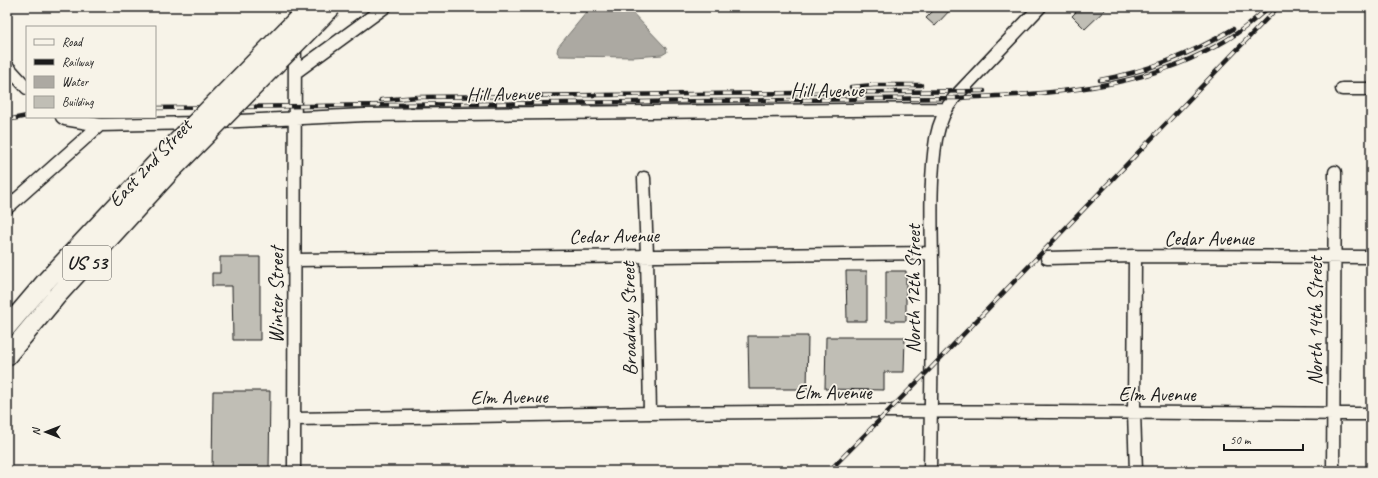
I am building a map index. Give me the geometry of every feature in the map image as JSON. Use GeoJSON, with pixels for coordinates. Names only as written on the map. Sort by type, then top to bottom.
{"type":"FeatureCollection","features":[{"type":"Feature","properties":{"kind":"highway","name":"East 2nd Street"},"geometry":{"type":"LineString","coordinates":[[7,356],[166,165],[309,7]]}},
{"type":"Feature","properties":{"kind":"highway","name":"East 2nd Street"},"geometry":{"type":"LineString","coordinates":[[7,327],[46,282],[332,7]]}},
{"type":"Feature","properties":{"kind":"street","name":"Winter Street"},"geometry":{"type":"LineString","coordinates":[[294,471],[296,118],[295,7]]}},
{"type":"Feature","properties":{"kind":"street"},"geometry":{"type":"LineString","coordinates":[[296,72],[385,7]]}},
{"type":"Feature","properties":{"kind":"street"},"geometry":{"type":"LineString","coordinates":[[945,108],[1040,7]]}},
{"type":"Feature","properties":{"kind":"street"},"geometry":{"type":"LineString","coordinates":[[7,66],[26,87]]}},
{"type":"Feature","properties":{"kind":"street"},"geometry":{"type":"LineString","coordinates":[[1342,89],[1371,89]]}},
{"type":"Feature","properties":{"kind":"street","name":"Hill Avenue"},"geometry":{"type":"LineString","coordinates":[[64,118],[100,125],[211,123],[365,115],[945,108]]}},
{"type":"Feature","properties":{"kind":"street","name":"North 12th Street"},"geometry":{"type":"LineString","coordinates":[[930,471],[932,189],[936,138],[945,108]]}},
{"type":"Feature","properties":{"kind":"street"},"geometry":{"type":"LineString","coordinates":[[7,208],[100,125]]}},
{"type":"Feature","properties":{"kind":"street","name":"North 14th Street"},"geometry":{"type":"LineString","coordinates":[[1333,471],[1335,172]]}},
{"type":"Feature","properties":{"kind":"street","name":"Broadway Street"},"geometry":{"type":"LineString","coordinates":[[644,178],[650,413]]}},
{"type":"Feature","properties":{"kind":"street","name":"Cedar Avenue"},"geometry":{"type":"LineString","coordinates":[[295,260],[932,253]]}},
{"type":"Feature","properties":{"kind":"street"},"geometry":{"type":"LineString","coordinates":[[1135,256],[1134,412],[1136,471]]}},
{"type":"Feature","properties":{"kind":"street","name":"Cedar Avenue"},"geometry":{"type":"LineString","coordinates":[[1047,258],[1135,256],[1371,258]]}},
{"type":"Feature","properties":{"kind":"street","name":"Elm Avenue"},"geometry":{"type":"LineString","coordinates":[[295,419],[650,413],[931,411],[1371,414]]}},
{"type":"Feature","properties":{"kind":"water"},"geometry":{"type":"Polygon","coordinates":[[[591,7],[627,7],[666,48],[667,52],[662,55],[634,57],[560,56],[557,52],[558,47],[591,7]]]}},
{"type":"Feature","properties":{"kind":"building"},"geometry":{"type":"Polygon","coordinates":[[[937,7],[953,7],[935,26],[926,18],[937,7]]]}},
{"type":"Feature","properties":{"kind":"building"},"geometry":{"type":"Polygon","coordinates":[[[1081,7],[1108,7],[1085,29],[1072,16],[1081,7]]]}},
{"type":"Feature","properties":{"kind":"building"},"geometry":{"type":"Polygon","coordinates":[[[220,257],[260,257],[260,340],[233,340],[232,286],[212,286],[212,273],[220,273],[220,257]]]}},
{"type":"Feature","properties":{"kind":"building"},"geometry":{"type":"Polygon","coordinates":[[[846,271],[867,271],[867,321],[847,321],[846,271]]]}},
{"type":"Feature","properties":{"kind":"building"},"geometry":{"type":"Polygon","coordinates":[[[886,271],[906,271],[906,321],[886,321],[886,271]]]}},
{"type":"Feature","properties":{"kind":"building"},"geometry":{"type":"Polygon","coordinates":[[[748,336],[808,336],[807,389],[749,389],[748,336]]]}},
{"type":"Feature","properties":{"kind":"building"},"geometry":{"type":"Polygon","coordinates":[[[826,337],[905,337],[904,372],[884,372],[884,390],[825,389],[826,337]]]}},
{"type":"Feature","properties":{"kind":"building"},"geometry":{"type":"Polygon","coordinates":[[[213,391],[270,391],[269,471],[212,471],[213,391]]]}},
{"type":"Feature","properties":{"kind":"railway"},"geometry":{"type":"LineString","coordinates":[[156,108],[954,98],[1056,92],[1123,81],[1155,72],[1187,60],[1232,37],[1269,7]]}},
{"type":"Feature","properties":{"kind":"railway"},"geometry":{"type":"LineString","coordinates":[[829,471],[932,367],[1278,7]]}},
{"type":"Feature","properties":{"kind":"railway"},"geometry":{"type":"LineString","coordinates":[[1100,80],[1152,67],[1185,54],[1233,29]]}},
{"type":"Feature","properties":{"kind":"railway"},"geometry":{"type":"LineString","coordinates":[[851,87],[874,85],[921,85]]}},
{"type":"Feature","properties":{"kind":"railway"},"geometry":{"type":"LineString","coordinates":[[381,100],[418,97],[984,91]]}},
{"type":"Feature","properties":{"kind":"railway"},"geometry":{"type":"LineString","coordinates":[[7,120],[26,116]]}}]}
